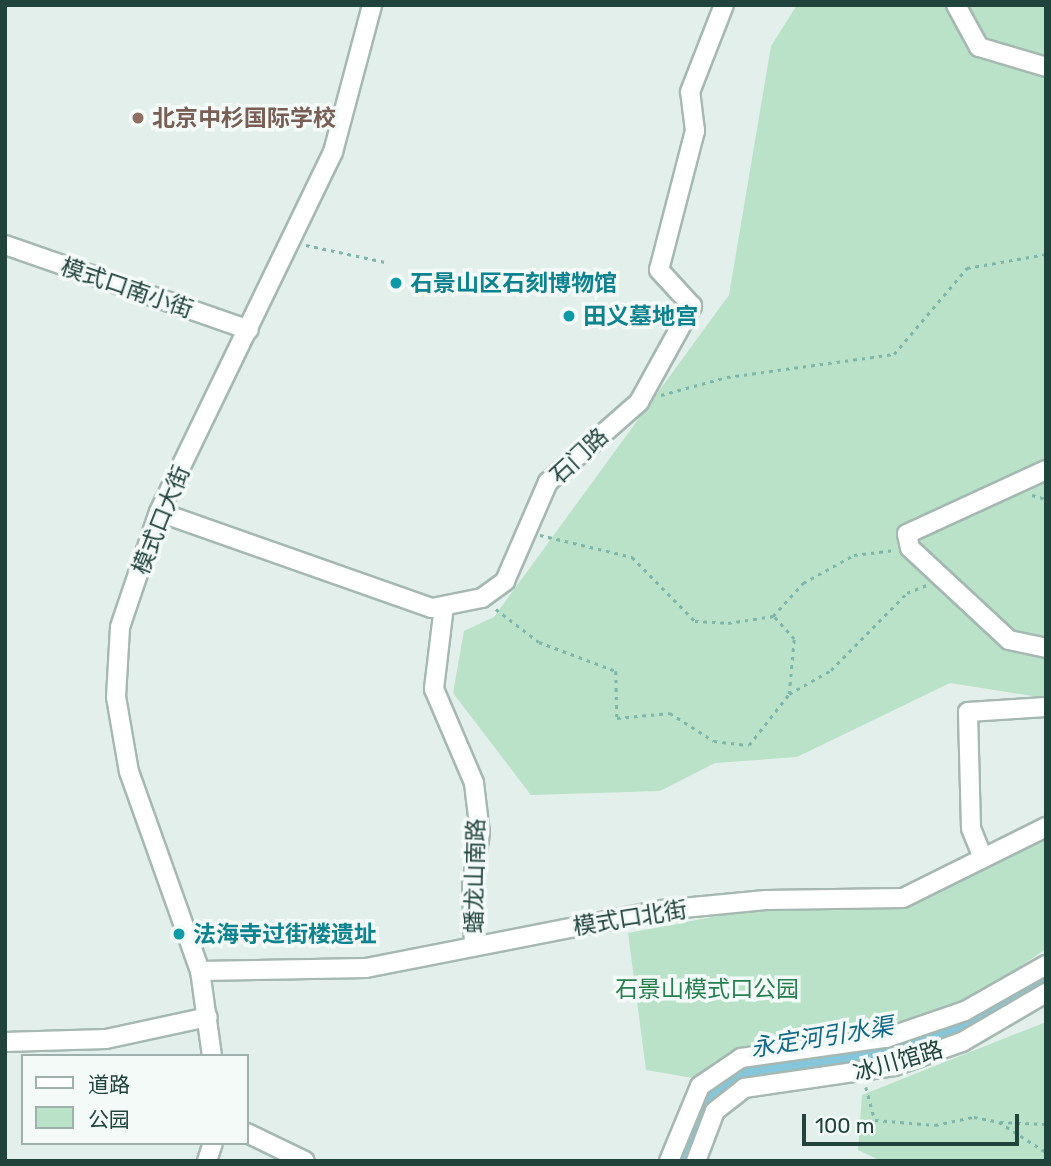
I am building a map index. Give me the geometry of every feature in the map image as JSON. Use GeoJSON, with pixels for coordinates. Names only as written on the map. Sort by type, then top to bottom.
{"type":"FeatureCollection","features":[{"type":"Feature","properties":{"kind":"street","name":"模式口大街"},"geometry":{"type":"LineString","coordinates":[[212,1054],[200,971],[129,772],[116,697],[120,627],[159,512],[250,330],[333,152],[372,5]]}},
{"type":"Feature","properties":{"kind":"street","name":"石门路"},"geometry":{"type":"LineString","coordinates":[[159,512],[432,608],[482,598],[505,581],[548,482],[643,393],[692,306],[659,270],[695,131],[690,92],[724,5]]}},
{"type":"Feature","properties":{"kind":"street"},"geometry":{"type":"LineString","coordinates":[[956,5],[979,47],[1046,67]]}},
{"type":"Feature","properties":{"kind":"street","name":"模式口南小街"},"geometry":{"type":"LineString","coordinates":[[5,245],[250,330]]}},
{"type":"Feature","properties":{"kind":"street"},"geometry":{"type":"LineString","coordinates":[[1046,470],[907,534],[910,548],[1009,640],[1046,648]]}},
{"type":"Feature","properties":{"kind":"street","name":"蟠龙山南路"},"geometry":{"type":"LineString","coordinates":[[444,606],[434,689],[474,783],[480,833],[472,885],[474,946]]}},
{"type":"Feature","properties":{"kind":"street"},"geometry":{"type":"LineString","coordinates":[[983,858],[971,828],[968,712],[1046,707]]}},
{"type":"Feature","properties":{"kind":"street","name":"模式口北街"},"geometry":{"type":"LineString","coordinates":[[200,971],[366,968],[663,911],[766,900],[903,898],[1046,827]]}},
{"type":"Feature","properties":{"kind":"street"},"geometry":{"type":"LineString","coordinates":[[669,1161],[700,1086],[741,1058],[886,1038],[965,1011],[1046,965]]}},
{"type":"Feature","properties":{"kind":"street","name":"冰川馆路"},"geometry":{"type":"LineString","coordinates":[[696,1161],[715,1111],[744,1088],[786,1077],[865,1073],[962,1042],[1046,993]]}},
{"type":"Feature","properties":{"kind":"street"},"geometry":{"type":"LineString","coordinates":[[5,1042],[106,1039],[208,1017]]}},
{"type":"Feature","properties":{"kind":"street"},"geometry":{"type":"LineString","coordinates":[[248,1133],[306,1161]]}},
{"type":"Feature","properties":{"kind":"path"},"geometry":{"type":"LineString","coordinates":[[292,242],[385,262]]}},
{"type":"Feature","properties":{"kind":"path"},"geometry":{"type":"LineString","coordinates":[[643,393],[670,395],[727,377],[894,354],[967,268],[1046,254]]}},
{"type":"Feature","properties":{"kind":"path"},"geometry":{"type":"LineString","coordinates":[[527,530],[575,548],[632,557],[695,621],[773,616],[803,583],[854,555],[910,548]]}},
{"type":"Feature","properties":{"kind":"path"},"geometry":{"type":"LineString","coordinates":[[482,598],[539,642],[616,671],[617,718],[670,713],[714,741],[749,745],[789,694],[831,670],[907,593],[944,579]]}},
{"type":"Feature","properties":{"kind":"path"},"geometry":{"type":"LineString","coordinates":[[773,616],[794,639],[789,694]]}},
{"type":"Feature","properties":{"kind":"path"},"geometry":{"type":"LineString","coordinates":[[865,1073],[875,1120],[935,1125],[974,1117],[999,1122],[1046,1124]]}},
{"type":"Feature","properties":{"kind":"path"},"geometry":{"type":"LineString","coordinates":[[999,1122],[1046,1152]]}},
{"type":"Feature","properties":{"kind":"green space"},"geometry":{"type":"Polygon","coordinates":[[[797,5],[1046,5],[1046,698],[950,683],[797,757],[715,763],[660,791],[531,795],[453,693],[464,631],[494,617],[729,295],[771,46],[797,5]]]}},
{"type":"Feature","properties":{"kind":"green space","name":"石景山模式口公园"},"geometry":{"type":"Polygon","coordinates":[[[1046,835],[1046,949],[963,1005],[881,1033],[743,1050],[699,1079],[646,1070],[628,933],[744,911],[865,910],[906,903],[1046,835]]]}},
{"type":"Feature","properties":{"kind":"green space"},"geometry":{"type":"Polygon","coordinates":[[[1046,1022],[1046,1161],[881,1161],[858,1150],[862,1095],[1046,1022]]]}},
{"type":"Feature","properties":{"kind":"waterway","name":"永定河引水渠"},"geometry":{"type":"LineString","coordinates":[[681,1161],[710,1094],[751,1068],[882,1057],[973,1025],[1046,981]]}},
{"type":"Feature","properties":{"kind":"place","name":"北京中杉国际学校"},"geometry":{"type":"Point","coordinates":[138,118]}},
{"type":"Feature","properties":{"kind":"place","name":"石景山区石刻博物馆"},"geometry":{"type":"Point","coordinates":[396,283]}},
{"type":"Feature","properties":{"kind":"place","name":"田义墓地宫"},"geometry":{"type":"Point","coordinates":[569,316]}},
{"type":"Feature","properties":{"kind":"place","name":"法海寺过街楼遗址"},"geometry":{"type":"Point","coordinates":[179,934]}}]}
